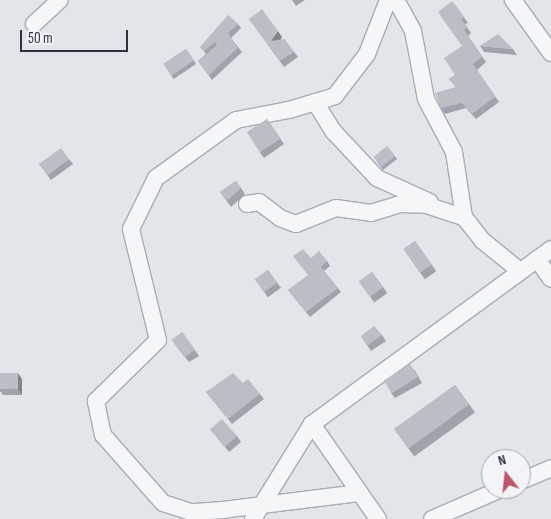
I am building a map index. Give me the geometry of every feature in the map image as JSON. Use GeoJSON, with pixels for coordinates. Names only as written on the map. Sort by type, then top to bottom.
{"type":"FeatureCollection","features":[{"type":"Feature","properties":{"kind":"street"},"geometry":{"type":"LineString","coordinates":[[34,24],[60,0]]}},
{"type":"Feature","properties":{"kind":"street"},"geometry":{"type":"LineString","coordinates":[[360,493],[191,512],[163,503],[103,435],[96,401],[158,340],[132,229],[156,178],[236,120],[335,96],[367,54],[388,0]]}},
{"type":"Feature","properties":{"kind":"street"},"geometry":{"type":"LineString","coordinates":[[396,0],[413,32],[426,100],[454,152],[464,217]]}},
{"type":"Feature","properties":{"kind":"street"},"geometry":{"type":"LineString","coordinates":[[513,0],[551,53]]}},
{"type":"Feature","properties":{"kind":"street"},"geometry":{"type":"LineString","coordinates":[[315,102],[334,132],[377,178],[464,217],[483,241],[520,271]]}},
{"type":"Feature","properties":{"kind":"street"},"geometry":{"type":"LineString","coordinates":[[247,204],[259,202],[280,218],[296,224],[336,208],[371,213],[401,204],[426,205],[464,217]]}},
{"type":"Feature","properties":{"kind":"street"},"geometry":{"type":"LineString","coordinates":[[252,519],[312,424],[551,249]]}},
{"type":"Feature","properties":{"kind":"street"},"geometry":{"type":"LineString","coordinates":[[537,259],[551,279]]}},
{"type":"Feature","properties":{"kind":"street"},"geometry":{"type":"LineString","coordinates":[[312,424],[378,519]]}},
{"type":"Feature","properties":{"kind":"street"},"geometry":{"type":"LineString","coordinates":[[531,476],[551,468]]}},
{"type":"Feature","properties":{"kind":"street"},"geometry":{"type":"LineString","coordinates":[[432,519],[481,498]]}},
{"type":"Feature","properties":{"kind":"building"},"geometry":{"type":"Polygon","coordinates":[[[452,1],[464,17],[461,19],[467,27],[464,30],[482,57],[473,64],[495,97],[472,114],[462,103],[441,108],[435,93],[456,87],[449,79],[455,75],[444,58],[462,46],[438,12],[452,1]]]}},
{"type":"Feature","properties":{"kind":"building"},"geometry":{"type":"Polygon","coordinates":[[[262,9],[278,31],[271,41],[284,39],[294,52],[280,61],[249,19],[262,9]]]}},
{"type":"Feature","properties":{"kind":"building"},"geometry":{"type":"Polygon","coordinates":[[[228,15],[238,24],[228,33],[238,48],[209,75],[198,61],[217,45],[215,42],[204,51],[200,47],[228,15]]]}},
{"type":"Feature","properties":{"kind":"building"},"geometry":{"type":"Polygon","coordinates":[[[498,34],[513,49],[480,46],[498,34]]]}},
{"type":"Feature","properties":{"kind":"building"},"geometry":{"type":"Polygon","coordinates":[[[186,49],[194,61],[171,76],[164,64],[186,49]]]}},
{"type":"Feature","properties":{"kind":"building"},"geometry":{"type":"Polygon","coordinates":[[[267,119],[280,139],[260,152],[247,132],[267,119]]]}},
{"type":"Feature","properties":{"kind":"building"},"geometry":{"type":"Polygon","coordinates":[[[387,146],[395,156],[382,167],[374,157],[387,146]]]}},
{"type":"Feature","properties":{"kind":"building"},"geometry":{"type":"Polygon","coordinates":[[[61,148],[69,159],[47,175],[39,164],[61,148]]]}},
{"type":"Feature","properties":{"kind":"building"},"geometry":{"type":"Polygon","coordinates":[[[236,181],[241,188],[227,201],[220,192],[236,181]]]}},
{"type":"Feature","properties":{"kind":"building"},"geometry":{"type":"Polygon","coordinates":[[[415,241],[432,265],[420,273],[404,249],[415,241]]]}},
{"type":"Feature","properties":{"kind":"building"},"geometry":{"type":"Polygon","coordinates":[[[303,249],[311,258],[319,251],[327,261],[321,267],[338,288],[306,312],[288,290],[308,275],[293,256],[303,249]]]}},
{"type":"Feature","properties":{"kind":"building"},"geometry":{"type":"Polygon","coordinates":[[[268,270],[277,283],[264,292],[255,279],[268,270]]]}},
{"type":"Feature","properties":{"kind":"building"},"geometry":{"type":"Polygon","coordinates":[[[372,272],[383,287],[370,297],[359,281],[372,272]]]}},
{"type":"Feature","properties":{"kind":"building"},"geometry":{"type":"Polygon","coordinates":[[[374,326],[382,335],[367,346],[361,336],[374,326]]]}},
{"type":"Feature","properties":{"kind":"building"},"geometry":{"type":"Polygon","coordinates":[[[182,332],[195,350],[184,357],[171,340],[182,332]]]}},
{"type":"Feature","properties":{"kind":"building"},"geometry":{"type":"Polygon","coordinates":[[[410,364],[418,377],[392,393],[384,380],[410,364]]]}},
{"type":"Feature","properties":{"kind":"building"},"geometry":{"type":"Polygon","coordinates":[[[0,373],[18,373],[18,389],[0,389],[0,373]]]}},
{"type":"Feature","properties":{"kind":"building"},"geometry":{"type":"Polygon","coordinates":[[[233,373],[243,383],[248,379],[260,394],[228,419],[206,392],[233,373]]]}},
{"type":"Feature","properties":{"kind":"building"},"geometry":{"type":"Polygon","coordinates":[[[455,385],[469,404],[408,449],[394,429],[455,385]]]}},
{"type":"Feature","properties":{"kind":"building"},"geometry":{"type":"Polygon","coordinates":[[[222,419],[237,436],[225,447],[210,429],[222,419]]]}}]}
